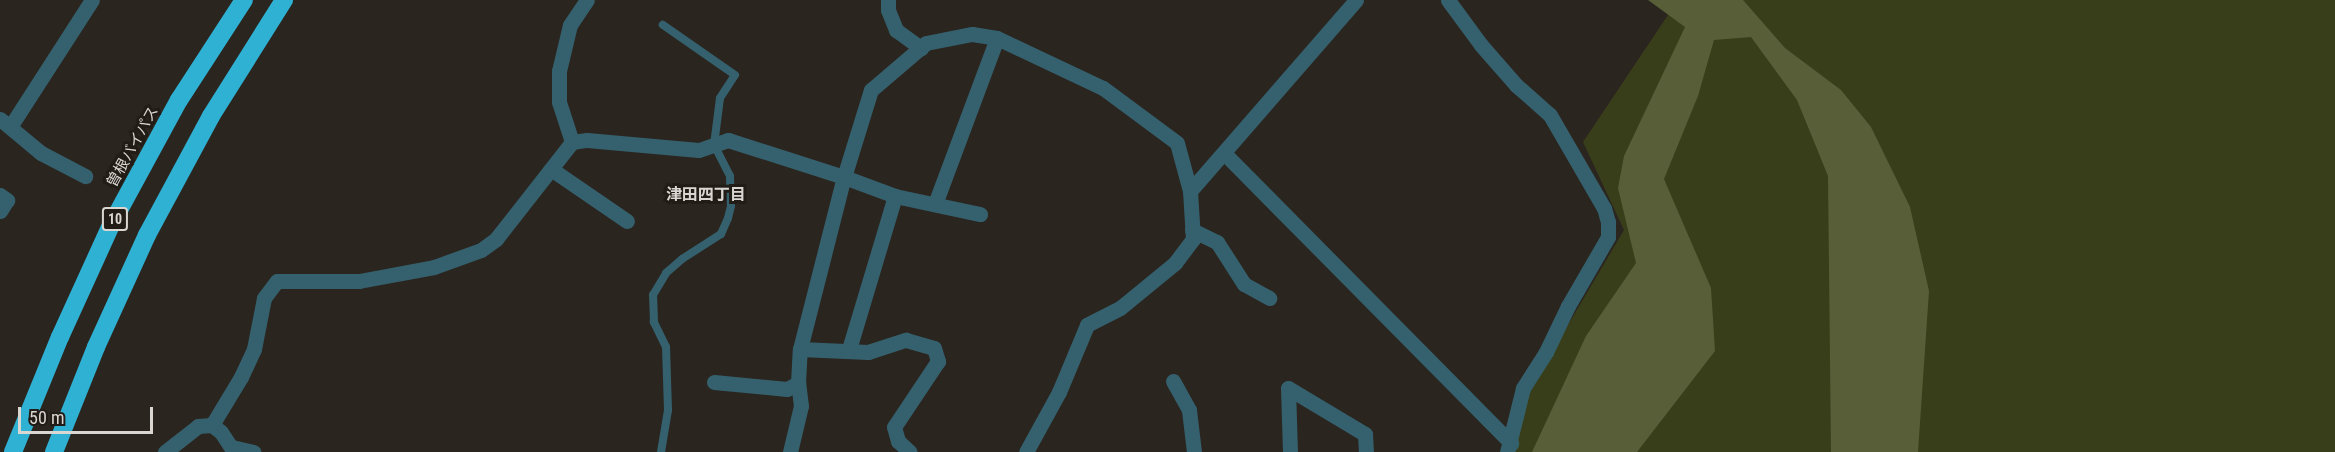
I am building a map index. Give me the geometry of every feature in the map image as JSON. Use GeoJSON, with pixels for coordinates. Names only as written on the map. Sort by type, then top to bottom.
{"type":"FeatureCollection","features":[{"type":"Feature","properties":{"kind":"highway","name":"曽根バイパス"},"geometry":{"type":"LineString","coordinates":[[13,452],[60,337],[111,225],[179,100],[244,0]]}},
{"type":"Feature","properties":{"kind":"highway","name":"10"},"geometry":{"type":"LineString","coordinates":[[54,452],[96,347],[147,235],[211,116],[284,0]]}},
{"type":"Feature","properties":{"kind":"street"},"geometry":{"type":"LineString","coordinates":[[86,176],[41,153],[5,123],[92,0]]}},
{"type":"Feature","properties":{"kind":"street"},"geometry":{"type":"LineString","coordinates":[[572,142],[559,102],[559,70],[570,25],[587,0]]}},
{"type":"Feature","properties":{"kind":"street"},"geometry":{"type":"LineString","coordinates":[[888,0],[888,10],[896,30],[921,48]]}},
{"type":"Feature","properties":{"kind":"street"},"geometry":{"type":"LineString","coordinates":[[1190,191],[1225,154],[1356,0]]}},
{"type":"Feature","properties":{"kind":"street"},"geometry":{"type":"LineString","coordinates":[[1448,0],[1481,45],[1509,77],[1550,115],[1604,208],[1608,222],[1608,237],[1568,306],[1546,352],[1523,388],[1509,447]]}},
{"type":"Feature","properties":{"kind":"street"},"geometry":{"type":"LineString","coordinates":[[790,452],[801,406],[798,383],[800,349],[844,177],[871,90],[926,43],[972,34],[997,38],[1103,88],[1177,143],[1190,191],[1192,239],[1175,263],[1120,308],[1087,325],[1059,392],[1026,452]]}},
{"type":"Feature","properties":{"kind":"street"},"geometry":{"type":"LineString","coordinates":[[935,204],[997,38]]}},
{"type":"Feature","properties":{"kind":"street"},"geometry":{"type":"LineString","coordinates":[[212,425],[241,377],[254,349],[264,298],[277,281],[360,281],[434,267],[481,250],[496,239],[572,142],[587,140],[690,150],[728,140],[895,196],[981,214]]}},
{"type":"Feature","properties":{"kind":"street"},"geometry":{"type":"LineString","coordinates":[[1225,154],[1509,447]]}},
{"type":"Feature","properties":{"kind":"street"},"geometry":{"type":"LineString","coordinates":[[551,169],[627,221]]}},
{"type":"Feature","properties":{"kind":"street"},"geometry":{"type":"LineString","coordinates":[[0,195],[7,200],[0,211]]}},
{"type":"Feature","properties":{"kind":"street"},"geometry":{"type":"LineString","coordinates":[[849,349],[895,196]]}},
{"type":"Feature","properties":{"kind":"street"},"geometry":{"type":"LineString","coordinates":[[1192,230],[1217,242],[1244,284],[1269,298]]}},
{"type":"Feature","properties":{"kind":"street"},"geometry":{"type":"LineString","coordinates":[[800,349],[849,349],[868,352],[906,339],[934,348],[938,361],[894,427],[898,441],[906,451]]}},
{"type":"Feature","properties":{"kind":"street"},"geometry":{"type":"LineString","coordinates":[[1173,381],[1189,410],[1194,452]]}},
{"type":"Feature","properties":{"kind":"street"},"geometry":{"type":"LineString","coordinates":[[714,382],[788,389],[798,383]]}},
{"type":"Feature","properties":{"kind":"street"},"geometry":{"type":"LineString","coordinates":[[1290,452],[1288,388],[1365,434],[1366,452]]}},
{"type":"Feature","properties":{"kind":"street"},"geometry":{"type":"LineString","coordinates":[[212,425],[233,449],[253,452]]}},
{"type":"Feature","properties":{"kind":"street"},"geometry":{"type":"LineString","coordinates":[[165,452],[198,426],[212,425]]}},
{"type":"Feature","properties":{"kind":"lane"},"geometry":{"type":"LineString","coordinates":[[661,452],[668,410],[666,347],[654,322],[653,295],[666,273],[682,259],[721,234],[728,218],[731,206],[730,176],[714,145],[720,98],[735,75],[663,25]]}},
{"type":"Feature","properties":{"kind":"green space"},"geometry":{"type":"Polygon","coordinates":[[[1648,0],[1743,0],[1785,48],[1841,90],[1871,127],[1910,207],[1929,291],[1918,452],[1831,452],[1828,176],[1797,100],[1751,37],[1714,40],[1698,96],[1664,179],[1711,288],[1715,351],[1637,452],[1532,452],[1586,336],[1636,263],[1618,188],[1624,156],[1685,27],[1648,0]]]}},
{"type":"Feature","properties":{"kind":"green space"},"geometry":{"type":"Polygon","coordinates":[[[1678,0],[2335,0],[2335,452],[1512,452],[1529,391],[1624,230],[1583,142],[1678,0]]]}},
{"type":"Feature","properties":{"kind":"district","name":"津田四丁目"},"geometry":{"type":"Point","coordinates":[706,195]}}]}
